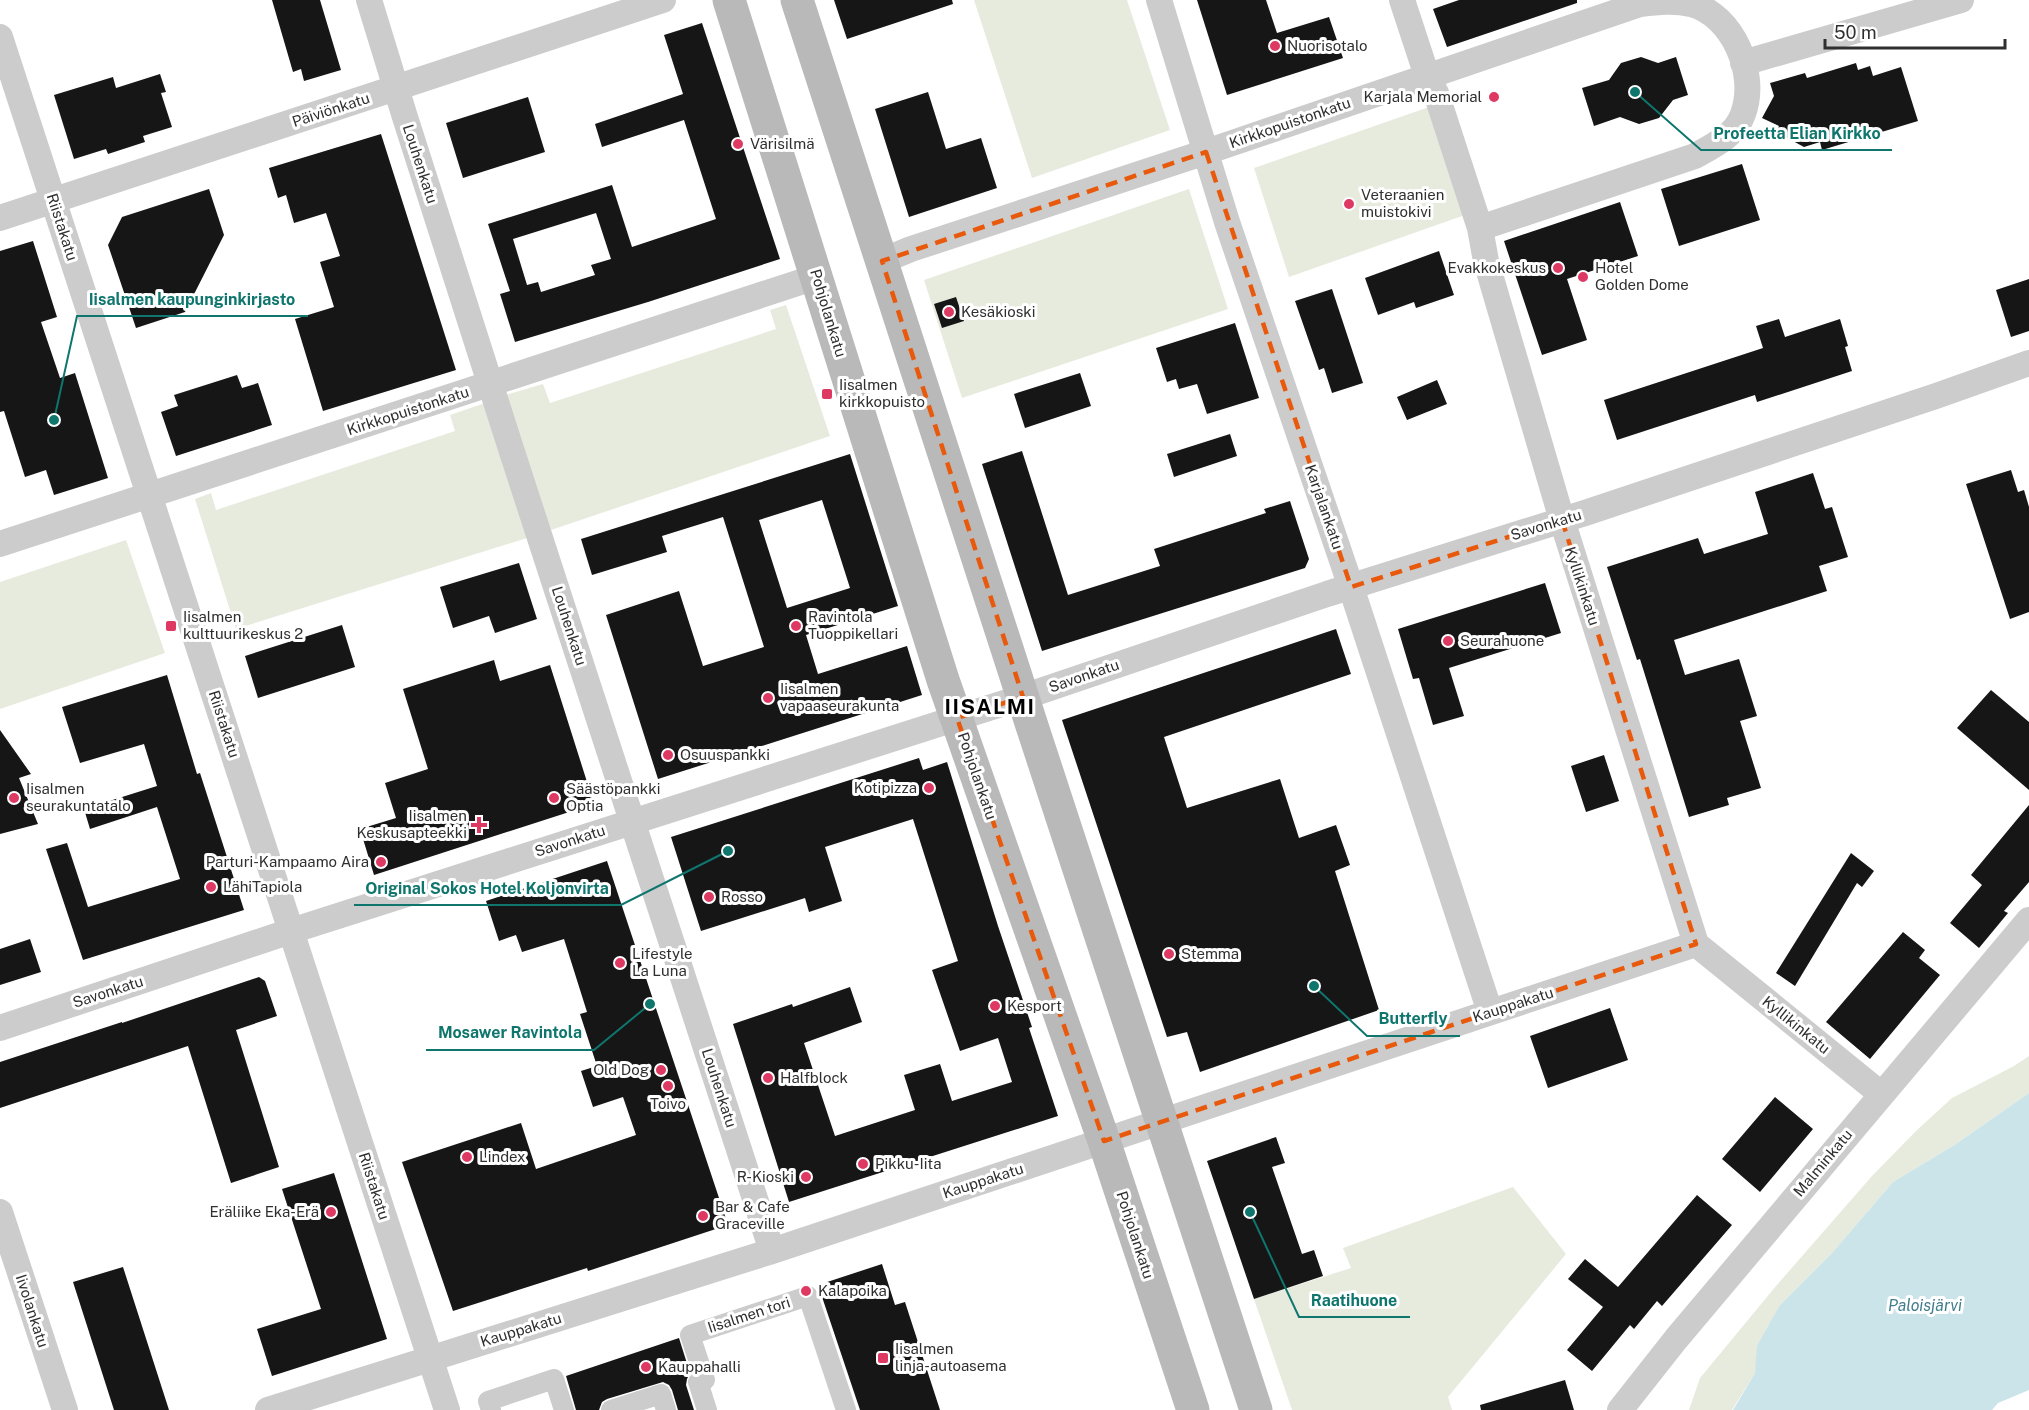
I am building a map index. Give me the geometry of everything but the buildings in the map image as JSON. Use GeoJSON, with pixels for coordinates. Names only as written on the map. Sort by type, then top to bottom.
{"type":"FeatureCollection","features":[{"type":"Feature","properties":{"kind":"main road","name":"Pohjolankatu"},"geometry":{"type":"LineString","coordinates":[[729,0],[957,718],[1104,1141],[1193,1410]]}},
{"type":"Feature","properties":{"kind":"main road"},"geometry":{"type":"LineString","coordinates":[[797,0],[1256,1410]]}},
{"type":"Feature","properties":{"kind":"street","name":"Louhenkatu"},"geometry":{"type":"LineString","coordinates":[[369,0],[772,1251]]}},
{"type":"Feature","properties":{"kind":"street","name":"Päiviönkatu"},"geometry":{"type":"LineString","coordinates":[[0,218],[663,0]]}},
{"type":"Feature","properties":{"kind":"street","name":"Karjalankatu"},"geometry":{"type":"LineString","coordinates":[[1159,0],[1227,222],[1351,587],[1490,1012]]}},
{"type":"Feature","properties":{"kind":"street","name":"Kyllikinkatu"},"geometry":{"type":"LineString","coordinates":[[1402,0],[1427,76],[1436,93],[1480,228],[1486,261],[1562,520],[1696,944],[1881,1094]]}},
{"type":"Feature","properties":{"kind":"street"},"geometry":{"type":"LineString","coordinates":[[1743,63],[1961,0]]}},
{"type":"Feature","properties":{"kind":"street","name":"Kirkkopuistonkatu"},"geometry":{"type":"LineString","coordinates":[[882,261],[911,249],[1206,152],[1632,7],[1658,2],[1692,5],[1710,13],[1724,24],[1743,63],[1748,92],[1743,116],[1731,132],[1717,144],[1695,156],[1480,228]]}},
{"type":"Feature","properties":{"kind":"street","name":"Riistakatu"},"geometry":{"type":"LineString","coordinates":[[0,37],[447,1410]]}},
{"type":"Feature","properties":{"kind":"street","name":"Kirkkopuistonkatu"},"geometry":{"type":"LineString","coordinates":[[0,544],[816,277]]}},
{"type":"Feature","properties":{"kind":"street","name":"Savonkatu"},"geometry":{"type":"LineString","coordinates":[[0,1028],[291,931],[1023,697],[1936,396],[2029,363]]}},
{"type":"Feature","properties":{"kind":"street","name":"Malminkatu"},"geometry":{"type":"LineString","coordinates":[[1620,1410],[1683,1330],[2029,920]]}},
{"type":"Feature","properties":{"kind":"street","name":"Kauppakatu"},"geometry":{"type":"LineString","coordinates":[[268,1410],[772,1251],[1696,944]]}},
{"type":"Feature","properties":{"kind":"street","name":"Iivolankatu"},"geometry":{"type":"LineString","coordinates":[[0,1212],[65,1410]]}},
{"type":"Feature","properties":{"kind":"street","name":"Iisalmen tori"},"geometry":{"type":"LineString","coordinates":[[707,1410],[698,1383],[705,1380],[690,1335],[808,1296],[846,1410]]}},
{"type":"Feature","properties":{"kind":"street"},"geometry":{"type":"LineString","coordinates":[[491,1410],[488,1401],[554,1379],[564,1410]]}},
{"type":"Feature","properties":{"kind":"street"},"geometry":{"type":"LineString","coordinates":[[611,1410],[661,1394],[666,1410]]}},
{"type":"Feature","properties":{"kind":"highlighted area"},"geometry":{"type":"Polygon","coordinates":[[[1206,152],[1351,587],[1562,520],[1696,944],[1104,1141],[957,718],[1023,697],[882,261],[1206,152]]]}},
{"type":"Feature","properties":{"kind":"shaded area"},"geometry":{"type":"Polygon","coordinates":[[[974,0],[1127,0],[1170,130],[1032,178],[974,0]]]}},
{"type":"Feature","properties":{"kind":"shaded area"},"geometry":{"type":"Polygon","coordinates":[[[1429,107],[1465,215],[1289,277],[1254,168],[1429,107]]]}},
{"type":"Feature","properties":{"kind":"shaded area"},"geometry":{"type":"Polygon","coordinates":[[[1189,189],[1228,309],[962,398],[924,280],[1189,189]]]}},
{"type":"Feature","properties":{"kind":"shaded area"},"geometry":{"type":"Polygon","coordinates":[[[786,305],[830,436],[548,531],[505,395],[543,384],[550,403],[776,329],[770,310],[786,305]]]}},
{"type":"Feature","properties":{"kind":"shaded area"},"geometry":{"type":"Polygon","coordinates":[[[485,403],[527,538],[236,629],[195,499],[211,493],[216,510],[455,431],[450,415],[485,403]]]}},
{"type":"Feature","properties":{"kind":"shaded area"},"geometry":{"type":"Polygon","coordinates":[[[126,540],[165,653],[0,709],[0,582],[126,540]]]}},
{"type":"Feature","properties":{"kind":"shaded area"},"geometry":{"type":"Polygon","coordinates":[[[2029,1056],[2029,1093],[1956,1144],[1893,1182],[1832,1253],[1780,1305],[1755,1373],[1732,1410],[1689,1410],[1700,1378],[1872,1176],[1952,1098],[2029,1056]]]}},
{"type":"Feature","properties":{"kind":"shaded area"},"geometry":{"type":"Polygon","coordinates":[[[1513,1187],[1566,1254],[1448,1397],[1452,1410],[1292,1410],[1254,1299],[1351,1268],[1343,1248],[1513,1187]]]}},
{"type":"Feature","properties":{"kind":"water","name":"Paloisjärvi"},"geometry":{"type":"Polygon","coordinates":[[[2029,1093],[2029,1390],[1998,1403],[1992,1410],[1733,1410],[1755,1373],[1757,1346],[1780,1305],[1832,1253],[1893,1182],[1956,1144],[2029,1093]]]}},
{"type":"Feature","properties":{"kind":"place","name":"Nuorisotalo"},"geometry":{"type":"Point","coordinates":[1275,46]}},
{"type":"Feature","properties":{"kind":"place","name":"Profeetta Elian Kirkko"},"geometry":{"type":"Point","coordinates":[1635,92]}},
{"type":"Feature","properties":{"kind":"place","name":"Karjala Memorial"},"geometry":{"type":"Point","coordinates":[1494,97]}},
{"type":"Feature","properties":{"kind":"place","name":"Värisilmä"},"geometry":{"type":"Point","coordinates":[738,144]}},
{"type":"Feature","properties":{"kind":"place","name":"Veteraanien muistokivi"},"geometry":{"type":"Point","coordinates":[1349,204]}},
{"type":"Feature","properties":{"kind":"place","name":"Evakkokeskus"},"geometry":{"type":"Point","coordinates":[1558,268]}},
{"type":"Feature","properties":{"kind":"place","name":"Hotel Golden Dome"},"geometry":{"type":"Point","coordinates":[1583,277]}},
{"type":"Feature","properties":{"kind":"place","name":"Kesäkioski"},"geometry":{"type":"Point","coordinates":[949,312]}},
{"type":"Feature","properties":{"kind":"place","name":"Iisalmen kirkkopuisto"},"geometry":{"type":"Point","coordinates":[827,394]}},
{"type":"Feature","properties":{"kind":"place","name":"Iisalmen kaupunginkirjasto"},"geometry":{"type":"Point","coordinates":[54,420]}},
{"type":"Feature","properties":{"kind":"place","name":"Iisalmen kulttuurikeskus 2"},"geometry":{"type":"Point","coordinates":[171,626]}},
{"type":"Feature","properties":{"kind":"place","name":"Ravintola Tuoppikellari"},"geometry":{"type":"Point","coordinates":[796,626]}},
{"type":"Feature","properties":{"kind":"place","name":"Seurahuone"},"geometry":{"type":"Point","coordinates":[1448,641]}},
{"type":"Feature","properties":{"kind":"place","name":"Iisalmen vapaaseurakunta"},"geometry":{"type":"Point","coordinates":[768,698]}},
{"type":"Feature","properties":{"kind":"place","name":"Osuuspankki"},"geometry":{"type":"Point","coordinates":[668,755]}},
{"type":"Feature","properties":{"kind":"place","name":"Kotipizza"},"geometry":{"type":"Point","coordinates":[929,788]}},
{"type":"Feature","properties":{"kind":"place","name":"Iisalmen seurakuntatalo"},"geometry":{"type":"Point","coordinates":[14,798]}},
{"type":"Feature","properties":{"kind":"place","name":"Säästöpankki Optia"},"geometry":{"type":"Point","coordinates":[554,798]}},
{"type":"Feature","properties":{"kind":"place","name":"Iisalmen Keskusapteekki"},"geometry":{"type":"Point","coordinates":[479,825]}},
{"type":"Feature","properties":{"kind":"place","name":"Original Sokos Hotel Koljonvirta"},"geometry":{"type":"Point","coordinates":[728,851]}},
{"type":"Feature","properties":{"kind":"place","name":"Parturi-Kampaamo Aira"},"geometry":{"type":"Point","coordinates":[381,862]}},
{"type":"Feature","properties":{"kind":"place","name":"LähiTapiola"},"geometry":{"type":"Point","coordinates":[211,887]}},
{"type":"Feature","properties":{"kind":"place","name":"Rosso"},"geometry":{"type":"Point","coordinates":[709,897]}},
{"type":"Feature","properties":{"kind":"place","name":"Stemma"},"geometry":{"type":"Point","coordinates":[1169,954]}},
{"type":"Feature","properties":{"kind":"place","name":"Lifestyle La Luna"},"geometry":{"type":"Point","coordinates":[620,963]}},
{"type":"Feature","properties":{"kind":"place","name":"Butterfly"},"geometry":{"type":"Point","coordinates":[1314,986]}},
{"type":"Feature","properties":{"kind":"place","name":"Mosawer Ravintola"},"geometry":{"type":"Point","coordinates":[650,1004]}},
{"type":"Feature","properties":{"kind":"place","name":"Kesport"},"geometry":{"type":"Point","coordinates":[995,1006]}},
{"type":"Feature","properties":{"kind":"place","name":"Old Dog"},"geometry":{"type":"Point","coordinates":[661,1070]}},
{"type":"Feature","properties":{"kind":"place","name":"Halfblock"},"geometry":{"type":"Point","coordinates":[768,1078]}},
{"type":"Feature","properties":{"kind":"place","name":"Toivo"},"geometry":{"type":"Point","coordinates":[668,1086]}},
{"type":"Feature","properties":{"kind":"place","name":"Lindex"},"geometry":{"type":"Point","coordinates":[467,1157]}},
{"type":"Feature","properties":{"kind":"place","name":"Pikku-Iita"},"geometry":{"type":"Point","coordinates":[863,1164]}},
{"type":"Feature","properties":{"kind":"place","name":"R-Kioski"},"geometry":{"type":"Point","coordinates":[806,1177]}},
{"type":"Feature","properties":{"kind":"place","name":"Eräliike Eka-Erä"},"geometry":{"type":"Point","coordinates":[331,1212]}},
{"type":"Feature","properties":{"kind":"place","name":"Raatihuone"},"geometry":{"type":"Point","coordinates":[1250,1212]}},
{"type":"Feature","properties":{"kind":"place","name":"Bar & Cafe Graceville"},"geometry":{"type":"Point","coordinates":[703,1216]}},
{"type":"Feature","properties":{"kind":"place","name":"Kalapoika"},"geometry":{"type":"Point","coordinates":[806,1291]}},
{"type":"Feature","properties":{"kind":"place","name":"Iisalmen linja-autoasema"},"geometry":{"type":"Point","coordinates":[883,1358]}},
{"type":"Feature","properties":{"kind":"place","name":"Kauppahalli"},"geometry":{"type":"Point","coordinates":[646,1367]}},
{"type":"Feature","properties":{"kind":"district","name":"IISALMI"},"geometry":{"type":"Point","coordinates":[990,707]}}]}
